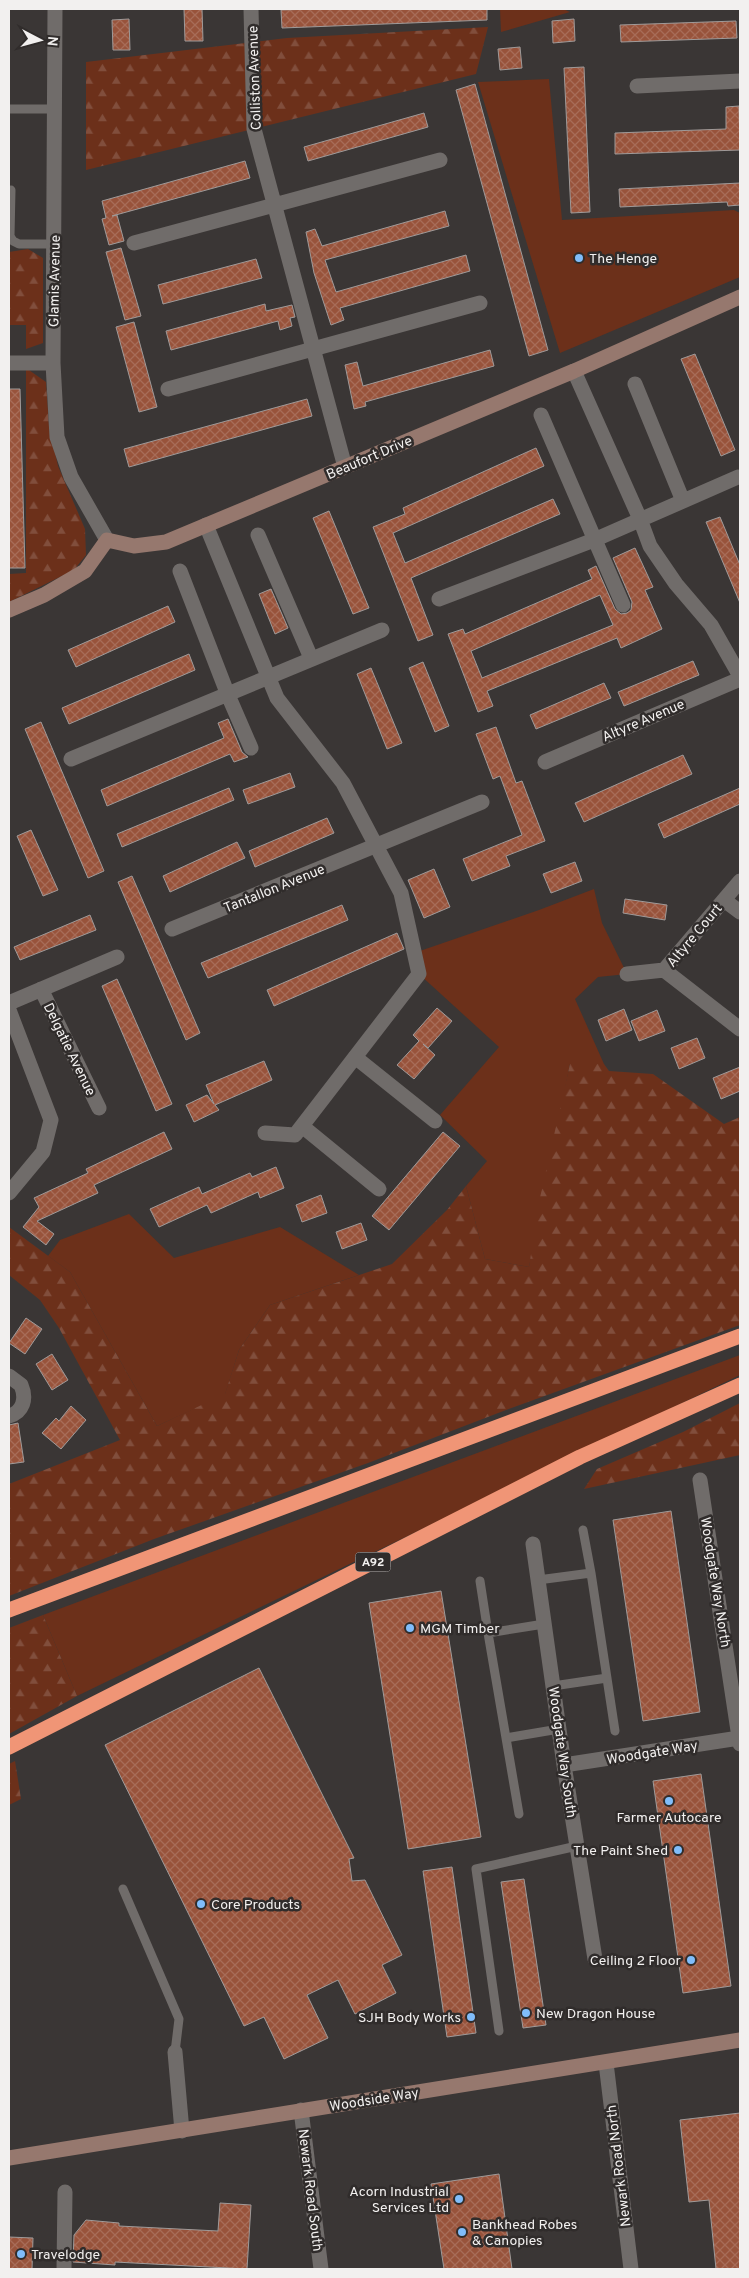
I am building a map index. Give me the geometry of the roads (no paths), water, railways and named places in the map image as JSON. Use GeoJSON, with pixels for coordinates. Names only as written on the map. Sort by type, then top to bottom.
{"type":"FeatureCollection","features":[{"type":"Feature","properties":{"kind":"highway"},"geometry":{"type":"LineString","coordinates":[[9,1610],[740,1336]]}},
{"type":"Feature","properties":{"kind":"highway","name":"A92"},"geometry":{"type":"LineString","coordinates":[[9,1747],[580,1457],[740,1385]]}},
{"type":"Feature","properties":{"kind":"street","name":"Glamis Avenue"},"geometry":{"type":"LineString","coordinates":[[55,9],[53,363],[57,437],[71,477],[108,540]]}},
{"type":"Feature","properties":{"kind":"street","name":"Colliston Avenue"},"geometry":{"type":"LineString","coordinates":[[251,9],[254,129],[346,468]]}},
{"type":"Feature","properties":{"kind":"street"},"geometry":{"type":"LineString","coordinates":[[637,86],[740,81]]}},
{"type":"Feature","properties":{"kind":"street"},"geometry":{"type":"LineString","coordinates":[[134,244],[440,160]]}},
{"type":"Feature","properties":{"kind":"street","name":"Beaufort Drive"},"geometry":{"type":"LineString","coordinates":[[108,540],[134,546],[166,542],[574,372],[740,297]]}},
{"type":"Feature","properties":{"kind":"street"},"geometry":{"type":"LineString","coordinates":[[168,389],[480,303]]}},
{"type":"Feature","properties":{"kind":"street"},"geometry":{"type":"LineString","coordinates":[[9,363],[53,363]]}},
{"type":"Feature","properties":{"kind":"street","name":"Altyre Avenue"},"geometry":{"type":"LineString","coordinates":[[545,762],[740,678],[711,625],[676,584],[650,546],[640,518],[574,372]]}},
{"type":"Feature","properties":{"kind":"street"},"geometry":{"type":"LineString","coordinates":[[635,384],[683,501]]}},
{"type":"Feature","properties":{"kind":"street"},"geometry":{"type":"LineString","coordinates":[[541,415],[623,605]]}},
{"type":"Feature","properties":{"kind":"street"},"geometry":{"type":"LineString","coordinates":[[439,600],[594,540],[640,518],[738,477]]}},
{"type":"Feature","properties":{"kind":"street"},"geometry":{"type":"LineString","coordinates":[[206,525],[277,698],[343,783],[402,893],[419,974],[295,1135],[265,1133]]}},
{"type":"Feature","properties":{"kind":"street"},"geometry":{"type":"LineString","coordinates":[[258,535],[311,658]]}},
{"type":"Feature","properties":{"kind":"street"},"geometry":{"type":"LineString","coordinates":[[9,610],[44,595],[85,571],[108,540]]}},
{"type":"Feature","properties":{"kind":"street"},"geometry":{"type":"LineString","coordinates":[[180,571],[228,695],[252,748]]}},
{"type":"Feature","properties":{"kind":"street"},"geometry":{"type":"LineString","coordinates":[[71,759],[382,630]]}},
{"type":"Feature","properties":{"kind":"street","name":"Tantallon Avenue"},"geometry":{"type":"LineString","coordinates":[[172,929],[482,802]]}},
{"type":"Feature","properties":{"kind":"street","name":"Altyre Court"},"geometry":{"type":"LineString","coordinates":[[627,974],[664,970],[740,881]]}},
{"type":"Feature","properties":{"kind":"street","name":"Altyre Court"},"geometry":{"type":"LineString","coordinates":[[724,900],[740,912]]}},
{"type":"Feature","properties":{"kind":"street","name":"Delgatie Avenue"},"geometry":{"type":"LineString","coordinates":[[9,1003],[118,957]]}},
{"type":"Feature","properties":{"kind":"street","name":"Altyre Court"},"geometry":{"type":"LineString","coordinates":[[664,970],[740,1029]]}},
{"type":"Feature","properties":{"kind":"street","name":"Delgatie Avenue"},"geometry":{"type":"LineString","coordinates":[[41,989],[99,1108]]}},
{"type":"Feature","properties":{"kind":"street"},"geometry":{"type":"LineString","coordinates":[[9,1010],[51,1120],[43,1152],[9,1193]]}},
{"type":"Feature","properties":{"kind":"street"},"geometry":{"type":"LineString","coordinates":[[355,1057],[435,1121]]}},
{"type":"Feature","properties":{"kind":"street"},"geometry":{"type":"LineString","coordinates":[[302,1126],[379,1188]]}},
{"type":"Feature","properties":{"kind":"street"},"geometry":{"type":"LineString","coordinates":[[9,1376],[17,1380],[21,1385],[25,1399],[19,1411],[9,1416]]}},
{"type":"Feature","properties":{"kind":"street","name":"Woodgate Way North"},"geometry":{"type":"LineString","coordinates":[[700,1480],[740,1741]]}},
{"type":"Feature","properties":{"kind":"street","name":"Woodgate Way South"},"geometry":{"type":"LineString","coordinates":[[533,1544],[564,1765],[595,1959]]}},
{"type":"Feature","properties":{"kind":"street","name":"Woodgate Way"},"geometry":{"type":"LineString","coordinates":[[564,1765],[740,1741]]}},
{"type":"Feature","properties":{"kind":"street","name":"Woodside Way"},"geometry":{"type":"LineString","coordinates":[[9,2158],[740,2040]]}},
{"type":"Feature","properties":{"kind":"street"},"geometry":{"type":"LineString","coordinates":[[175,2052],[182,2131]]}},
{"type":"Feature","properties":{"kind":"street","name":"Newark Road North"},"geometry":{"type":"LineString","coordinates":[[606,2063],[631,2269]]}},
{"type":"Feature","properties":{"kind":"street","name":"Newark Road South"},"geometry":{"type":"LineString","coordinates":[[301,2110],[321,2269]]}},
{"type":"Feature","properties":{"kind":"street"},"geometry":{"type":"LineString","coordinates":[[64,2192],[64,2269]]}},
{"type":"Feature","properties":{"kind":"lane"},"geometry":{"type":"LineString","coordinates":[[9,109],[55,109]]}},
{"type":"Feature","properties":{"kind":"lane"},"geometry":{"type":"LineString","coordinates":[[11,190],[10,236],[13,241],[18,244],[54,244]]}},
{"type":"Feature","properties":{"kind":"lane"},"geometry":{"type":"LineString","coordinates":[[583,1530],[616,1731]]}},
{"type":"Feature","properties":{"kind":"lane"},"geometry":{"type":"LineString","coordinates":[[538,1580],[591,1573]]}},
{"type":"Feature","properties":{"kind":"lane"},"geometry":{"type":"LineString","coordinates":[[480,1581],[519,1814]]}},
{"type":"Feature","properties":{"kind":"lane"},"geometry":{"type":"LineString","coordinates":[[488,1633],[544,1624]]}},
{"type":"Feature","properties":{"kind":"lane"},"geometry":{"type":"LineString","coordinates":[[553,1686],[607,1678]]}},
{"type":"Feature","properties":{"kind":"lane"},"geometry":{"type":"LineString","coordinates":[[506,1738],[559,1728]]}},
{"type":"Feature","properties":{"kind":"lane"},"geometry":{"type":"LineString","coordinates":[[499,2031],[476,1869],[577,1846]]}},
{"type":"Feature","properties":{"kind":"lane"},"geometry":{"type":"LineString","coordinates":[[123,1888],[179,2020],[175,2052]]}},
{"type":"Feature","properties":{"kind":"place","name":"The Henge"},"geometry":{"type":"Point","coordinates":[579,258]}},
{"type":"Feature","properties":{"kind":"place","name":"MGM Timber"},"geometry":{"type":"Point","coordinates":[410,1628]}},
{"type":"Feature","properties":{"kind":"place","name":"Farmer Autocare"},"geometry":{"type":"Point","coordinates":[669,1801]}},
{"type":"Feature","properties":{"kind":"place","name":"The Paint Shed"},"geometry":{"type":"Point","coordinates":[678,1850]}},
{"type":"Feature","properties":{"kind":"place","name":"Core Products"},"geometry":{"type":"Point","coordinates":[201,1904]}},
{"type":"Feature","properties":{"kind":"place","name":"Ceiling 2 Floor"},"geometry":{"type":"Point","coordinates":[691,1960]}},
{"type":"Feature","properties":{"kind":"place","name":"New Dragon House"},"geometry":{"type":"Point","coordinates":[526,2013]}},
{"type":"Feature","properties":{"kind":"place","name":"SJH Body Works"},"geometry":{"type":"Point","coordinates":[471,2017]}},
{"type":"Feature","properties":{"kind":"place","name":"Acorn Industrial Services Ltd"},"geometry":{"type":"Point","coordinates":[459,2199]}},
{"type":"Feature","properties":{"kind":"place","name":"Bankhead Robes & Canopies"},"geometry":{"type":"Point","coordinates":[462,2232]}},
{"type":"Feature","properties":{"kind":"place","name":"Travelodge"},"geometry":{"type":"Point","coordinates":[21,2254]}}]}
